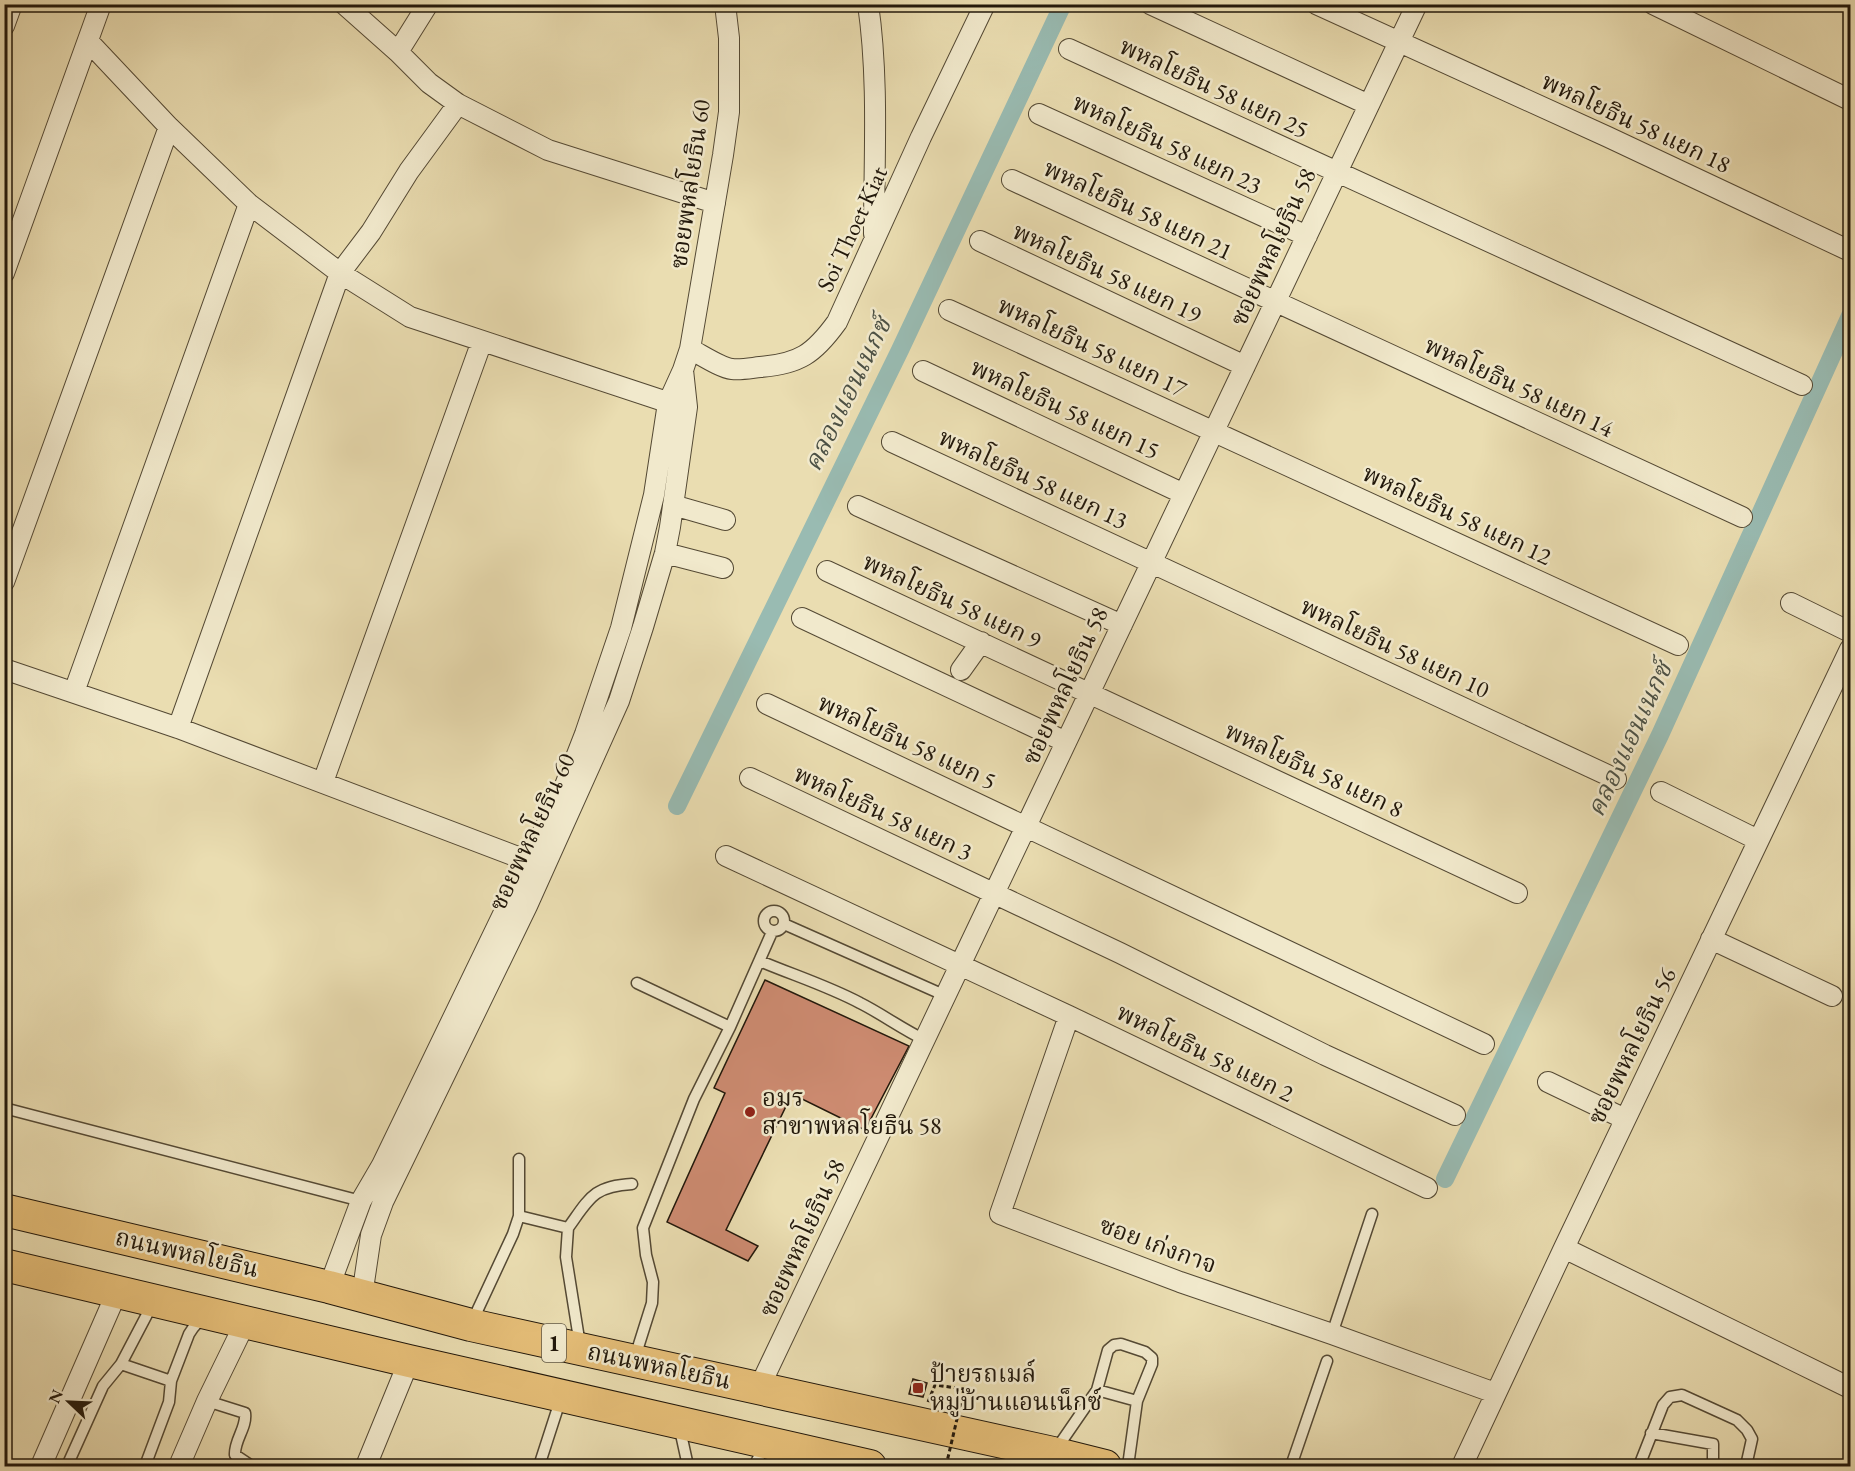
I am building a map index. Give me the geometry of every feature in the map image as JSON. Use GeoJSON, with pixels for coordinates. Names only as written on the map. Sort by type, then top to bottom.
{"type":"FeatureCollection","features":[{"type":"Feature","properties":{"kind":"main road","name":"ถนนพหลโยธิน"},"geometry":{"type":"LineString","coordinates":[[4,1210],[329,1287],[471,1325],[1053,1453],[1106,1467]]}},
{"type":"Feature","properties":{"kind":"main road","name":"ถนนพหลโยธิน"},"geometry":{"type":"LineString","coordinates":[[4,1265],[678,1422],[760,1455],[870,1467]]}},
{"type":"Feature","properties":{"kind":"street"},"geometry":{"type":"LineString","coordinates":[[4,26],[12,4]]}},
{"type":"Feature","properties":{"kind":"street"},"geometry":{"type":"LineString","coordinates":[[4,273],[102,4]]}},
{"type":"Feature","properties":{"kind":"street"},"geometry":{"type":"LineString","coordinates":[[344,4],[429,82],[458,104],[548,150],[715,203]]}},
{"type":"Feature","properties":{"kind":"street"},"geometry":{"type":"LineString","coordinates":[[398,52],[428,4]]}},
{"type":"Feature","properties":{"kind":"street","name":"ซอยพหลโยธิน 60"},"geometry":{"type":"LineString","coordinates":[[536,864],[585,734],[621,628],[690,349],[729,112],[729,38],[725,4]]}},
{"type":"Feature","properties":{"kind":"street"},"geometry":{"type":"LineString","coordinates":[[867,4],[873,40],[874,240]]}},
{"type":"Feature","properties":{"kind":"street","name":"Soi Thoet Kiat"},"geometry":{"type":"LineString","coordinates":[[690,349],[730,369],[776,366],[794,361],[823,342],[837,322],[986,4]]}},
{"type":"Feature","properties":{"kind":"street"},"geometry":{"type":"LineString","coordinates":[[1150,4],[1369,105]]}},
{"type":"Feature","properties":{"kind":"street","name":"พหลโยธิน 58 แยก 18"},"geometry":{"type":"LineString","coordinates":[[1316,4],[1851,251]]}},
{"type":"Feature","properties":{"kind":"street","name":"ซอยพหลโยธิน 58"},"geometry":{"type":"LineString","coordinates":[[759,1388],[1417,4]]}},
{"type":"Feature","properties":{"kind":"street"},"geometry":{"type":"LineString","coordinates":[[1653,4],[1851,100]]}},
{"type":"Feature","properties":{"kind":"street"},"geometry":{"type":"LineString","coordinates":[[88,41],[169,127],[249,204],[340,273],[410,317],[677,405]]}},
{"type":"Feature","properties":{"kind":"street","name":"พหลโยธิน 58 แยก 25"},"geometry":{"type":"LineString","coordinates":[[1069,49],[1802,385]]}},
{"type":"Feature","properties":{"kind":"street"},"geometry":{"type":"LineString","coordinates":[[178,728],[340,273],[371,232],[409,171],[458,104]]}},
{"type":"Feature","properties":{"kind":"street","name":"พหลโยธิน 58 แยก 23"},"geometry":{"type":"LineString","coordinates":[[1039,114],[1307,237]]}},
{"type":"Feature","properties":{"kind":"street"},"geometry":{"type":"LineString","coordinates":[[4,582],[169,127]]}},
{"type":"Feature","properties":{"kind":"street","name":"พหลโยธิน 58 แยก 21"},"geometry":{"type":"LineString","coordinates":[[1012,180],[1275,302]]}},
{"type":"Feature","properties":{"kind":"street"},"geometry":{"type":"LineString","coordinates":[[74,692],[249,204]]}},
{"type":"Feature","properties":{"kind":"street","name":"พหลโยธิน 58 แยก 19"},"geometry":{"type":"LineString","coordinates":[[980,241],[1245,366]]}},
{"type":"Feature","properties":{"kind":"street","name":"พหลโยธิน 58 แยก 14"},"geometry":{"type":"LineString","coordinates":[[1275,302],[1742,518]]}},
{"type":"Feature","properties":{"kind":"street","name":"พหลโยธิน 58 แยก 17"},"geometry":{"type":"LineString","coordinates":[[950,310],[1214,431]]}},
{"type":"Feature","properties":{"kind":"street"},"geometry":{"type":"LineString","coordinates":[[323,782],[482,341]]}},
{"type":"Feature","properties":{"kind":"street","name":"พหลโยธิน 58 แยก 15"},"geometry":{"type":"LineString","coordinates":[[923,371],[1184,494]]}},
{"type":"Feature","properties":{"kind":"street","name":"ซอยพหลโยธิน 60"},"geometry":{"type":"LineString","coordinates":[[362,1296],[371,1235],[384,1202],[536,864],[619,701],[665,553],[674,505],[677,405]]}},
{"type":"Feature","properties":{"kind":"street","name":"พหลโยธิน 58 แยก 12"},"geometry":{"type":"LineString","coordinates":[[1214,431],[1678,645]]}},
{"type":"Feature","properties":{"kind":"street","name":"พหลโยธิน 58 แยก 13"},"geometry":{"type":"LineString","coordinates":[[892,442],[1152,562]]}},
{"type":"Feature","properties":{"kind":"street"},"geometry":{"type":"LineString","coordinates":[[674,505],[725,520]]}},
{"type":"Feature","properties":{"kind":"street"},"geometry":{"type":"LineString","coordinates":[[858,506],[1122,625]]}},
{"type":"Feature","properties":{"kind":"street"},"geometry":{"type":"LineString","coordinates":[[665,553],[723,568]]}},
{"type":"Feature","properties":{"kind":"street","name":"พหลโยธิน 58 แยก 10"},"geometry":{"type":"LineString","coordinates":[[1152,562],[1616,779]]}},
{"type":"Feature","properties":{"kind":"street","name":"พหลโยธิน 58 แยก 9"},"geometry":{"type":"LineString","coordinates":[[826,571],[1089,693]]}},
{"type":"Feature","properties":{"kind":"street"},"geometry":{"type":"LineString","coordinates":[[1791,603],[1851,632]]}},
{"type":"Feature","properties":{"kind":"street"},"geometry":{"type":"LineString","coordinates":[[802,618],[1066,742]]}},
{"type":"Feature","properties":{"kind":"street"},"geometry":{"type":"LineString","coordinates":[[961,670],[981,642]]}},
{"type":"Feature","properties":{"kind":"street","name":"ซอยพหลโยธิน 56"},"geometry":{"type":"LineString","coordinates":[[1462,1467],[1758,840],[1846,671],[1851,649]]}},
{"type":"Feature","properties":{"kind":"street"},"geometry":{"type":"LineString","coordinates":[[4,669],[178,728],[536,864]]}},
{"type":"Feature","properties":{"kind":"street","name":"พหลโยธิน 58 แยก 8"},"geometry":{"type":"LineString","coordinates":[[1089,693],[1517,893]]}},
{"type":"Feature","properties":{"kind":"street","name":"พหลโยธิน 58 แยก 5"},"geometry":{"type":"LineString","coordinates":[[766,704],[1484,1044]]}},
{"type":"Feature","properties":{"kind":"street","name":"พหลโยธิน 58 แยก 3"},"geometry":{"type":"LineString","coordinates":[[750,778],[1120,953],[1325,1055],[1455,1115]]}},
{"type":"Feature","properties":{"kind":"street"},"geometry":{"type":"LineString","coordinates":[[1661,792],[1758,840]]}},
{"type":"Feature","properties":{"kind":"street","name":"พหลโยธิน 58 แยก 2"},"geometry":{"type":"LineString","coordinates":[[726,856],[1069,1016],[1427,1188]]}},
{"type":"Feature","properties":{"kind":"street","name":"ซอยพหลโยธิน 60"},"geometry":{"type":"LineString","coordinates":[[329,1287],[361,1200],[382,1165],[519,902]]}},
{"type":"Feature","properties":{"kind":"street"},"geometry":{"type":"LineString","coordinates":[[1711,939],[1832,996]]}},
{"type":"Feature","properties":{"kind":"street","name":"ซอย เก่งกาจ"},"geometry":{"type":"LineString","coordinates":[[1069,1016],[1000,1214],[1180,1282],[1496,1393]]}},
{"type":"Feature","properties":{"kind":"street"},"geometry":{"type":"LineString","coordinates":[[1548,1082],[1625,1119]]}},
{"type":"Feature","properties":{"kind":"street"},"geometry":{"type":"LineString","coordinates":[[1564,1248],[1851,1388]]}},
{"type":"Feature","properties":{"kind":"street"},"geometry":{"type":"LineString","coordinates":[[41,1467],[117,1292]]}},
{"type":"Feature","properties":{"kind":"street"},"geometry":{"type":"LineString","coordinates":[[179,1467],[207,1401],[246,1321]]}},
{"type":"Feature","properties":{"kind":"street"},"geometry":{"type":"LineString","coordinates":[[366,1467],[410,1361]]}},
{"type":"Feature","properties":{"kind":"lane"},"geometry":{"type":"LineString","coordinates":[[634,1360],[652,1304],[653,1282],[646,1255],[643,1228],[694,1100],[772,932],[781,929],[784,924],[782,915],[773,911],[768,912],[763,918],[764,927],[772,932]]}},
{"type":"Feature","properties":{"kind":"lane"},"geometry":{"type":"LineString","coordinates":[[784,924],[946,996]]}},
{"type":"Feature","properties":{"kind":"lane"},"geometry":{"type":"LineString","coordinates":[[760,961],[857,1001],[925,1040]]}},
{"type":"Feature","properties":{"kind":"lane"},"geometry":{"type":"LineString","coordinates":[[637,983],[730,1026]]}},
{"type":"Feature","properties":{"kind":"lane"},"geometry":{"type":"LineString","coordinates":[[4,1108],[361,1200]]}},
{"type":"Feature","properties":{"kind":"lane"},"geometry":{"type":"LineString","coordinates":[[471,1325],[519,1216],[519,1159]]}},
{"type":"Feature","properties":{"kind":"lane"},"geometry":{"type":"LineString","coordinates":[[581,1349],[566,1257],[568,1228],[595,1192],[618,1184],[632,1184]]}},
{"type":"Feature","properties":{"kind":"lane"},"geometry":{"type":"LineString","coordinates":[[1332,1334],[1372,1214]]}},
{"type":"Feature","properties":{"kind":"lane"},"geometry":{"type":"LineString","coordinates":[[519,1216],[568,1228]]}},
{"type":"Feature","properties":{"kind":"lane"},"geometry":{"type":"LineString","coordinates":[[67,1467],[103,1386],[121,1364],[154,1301]]}},
{"type":"Feature","properties":{"kind":"lane"},"geometry":{"type":"LineString","coordinates":[[145,1467],[169,1402],[171,1381],[193,1328],[208,1313]]}},
{"type":"Feature","properties":{"kind":"lane"},"geometry":{"type":"LineString","coordinates":[[1053,1453],[1097,1389],[1108,1350],[1114,1345],[1121,1344],[1145,1352],[1152,1358],[1152,1364],[1137,1401],[1128,1467]]}},
{"type":"Feature","properties":{"kind":"lane"},"geometry":{"type":"LineString","coordinates":[[1291,1467],[1327,1361]]}},
{"type":"Feature","properties":{"kind":"lane"},"geometry":{"type":"LineString","coordinates":[[121,1364],[171,1381]]}},
{"type":"Feature","properties":{"kind":"lane"},"geometry":{"type":"LineString","coordinates":[[1097,1389],[1137,1401]]}},
{"type":"Feature","properties":{"kind":"lane"},"geometry":{"type":"LineString","coordinates":[[1639,1467],[1663,1405],[1670,1397],[1682,1395],[1737,1420],[1747,1430],[1752,1439],[1746,1467]]}},
{"type":"Feature","properties":{"kind":"lane"},"geometry":{"type":"LineString","coordinates":[[539,1467],[561,1396]]}},
{"type":"Feature","properties":{"kind":"lane"},"geometry":{"type":"LineString","coordinates":[[207,1401],[245,1413],[246,1421],[235,1449],[235,1455],[250,1465]]}},
{"type":"Feature","properties":{"kind":"lane"},"geometry":{"type":"LineString","coordinates":[[678,1422],[688,1467]]}},
{"type":"Feature","properties":{"kind":"lane"},"geometry":{"type":"LineString","coordinates":[[1651,1433],[1713,1444],[1713,1467]]}},
{"type":"Feature","properties":{"kind":"path"},"geometry":{"type":"LineString","coordinates":[[919,1424],[935,1385],[964,1389],[946,1467]]}},
{"type":"Feature","properties":{"kind":"building","name":"อมร สาขาพหลโยธิน 58"},"geometry":{"type":"Polygon","coordinates":[[[765,980],[909,1046],[865,1130],[792,1094],[726,1230],[758,1246],[748,1261],[667,1222],[725,1093],[714,1088],[765,980]]]}},
{"type":"Feature","properties":{"kind":"building"},"geometry":{"type":"Polygon","coordinates":[[[913,1379],[927,1383],[923,1397],[909,1394],[913,1379]]]}},
{"type":"Feature","properties":{"kind":"waterway","name":"คลองแอนเนกซ์"},"geometry":{"type":"LineString","coordinates":[[677,806],[900,350],[1063,4]]}},
{"type":"Feature","properties":{"kind":"waterway","name":"คลองแอนเนกซ์"},"geometry":{"type":"LineString","coordinates":[[1445,1179],[1660,735],[1850,316]]}},
{"type":"Feature","properties":{"kind":"place","name":"อมร สาขาพหลโยธิน 58"},"geometry":{"type":"Point","coordinates":[750,1112]}},
{"type":"Feature","properties":{"kind":"place","name":"ป้ายรถเมล์ หมู่บ้านแอนเน็กซ์"},"geometry":{"type":"Point","coordinates":[918,1388]}}]}
